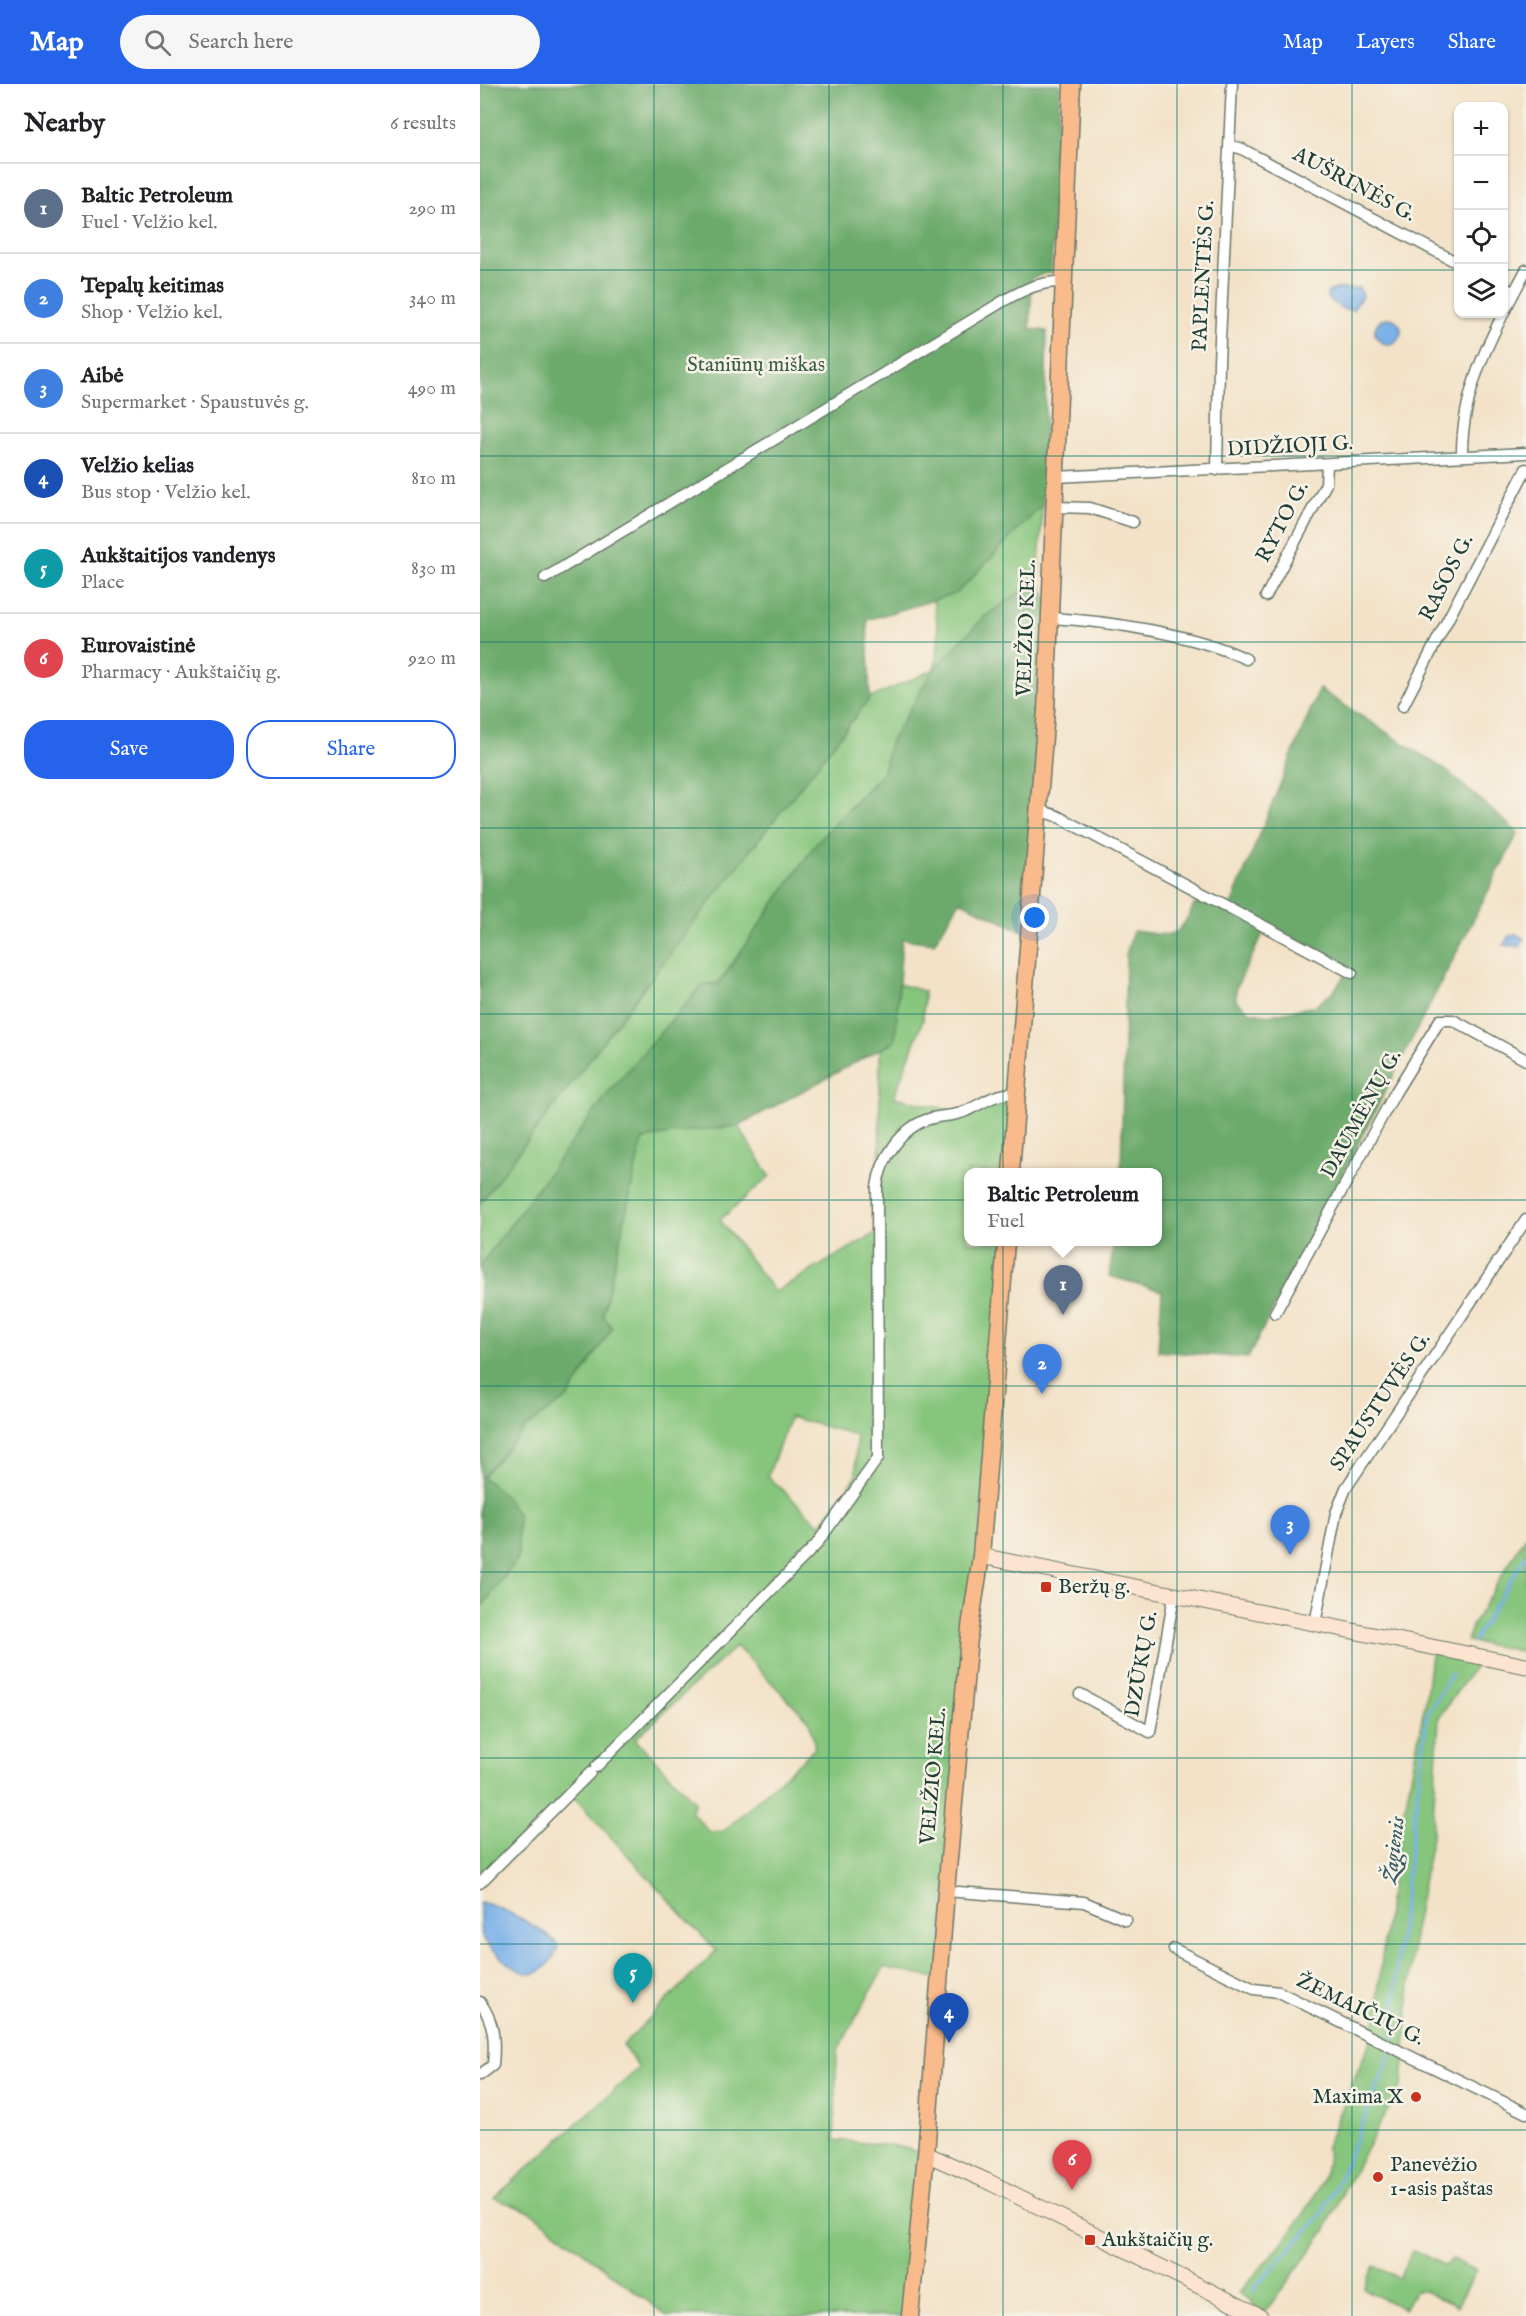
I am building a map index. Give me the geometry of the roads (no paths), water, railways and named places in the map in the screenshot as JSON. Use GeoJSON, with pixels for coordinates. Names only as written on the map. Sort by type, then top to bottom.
{"type":"FeatureCollection","features":[{"type":"Feature","properties":{"kind":"main road","name":"VELŽIO KEL."},"geometry":{"type":"LineString","coordinates":[[1011,1168],[1039,810],[1050,618],[1072,84]]}},
{"type":"Feature","properties":{"kind":"main road","name":"VELŽIO KEL."},"geometry":{"type":"LineString","coordinates":[[910,2316],[926,2154],[946,1891],[970,1627],[981,1556],[1006,1246]]}},
{"type":"Feature","properties":{"kind":"main road"},"geometry":{"type":"LineString","coordinates":[[981,1556],[1526,1666]]}},
{"type":"Feature","properties":{"kind":"main road"},"geometry":{"type":"LineString","coordinates":[[926,2154],[987,2181],[1260,2316]]}},
{"type":"Feature","properties":{"kind":"street","name":"PAPLENTĖS G."},"geometry":{"type":"LineString","coordinates":[[1216,470],[1233,84]]}},
{"type":"Feature","properties":{"kind":"street","name":"AUŠRINĖS G."},"geometry":{"type":"LineString","coordinates":[[1230,146],[1240,148],[1454,261]]}},
{"type":"Feature","properties":{"kind":"street"},"geometry":{"type":"LineString","coordinates":[[1462,456],[1462,432],[1471,387],[1526,270]]}},
{"type":"Feature","properties":{"kind":"street"},"geometry":{"type":"LineString","coordinates":[[545,578],[1005,300],[1048,281],[1064,282]]}},
{"type":"Feature","properties":{"kind":"street"},"geometry":{"type":"LineString","coordinates":[[1508,290],[1514,293]]}},
{"type":"Feature","properties":{"kind":"street","name":"DIDŽIOJI G."},"geometry":{"type":"LineString","coordinates":[[1056,477],[1327,465],[1526,453]]}},
{"type":"Feature","properties":{"kind":"street","name":"RYTO G."},"geometry":{"type":"LineString","coordinates":[[1266,596],[1326,483],[1327,465]]}},
{"type":"Feature","properties":{"kind":"street","name":"RASOS G."},"geometry":{"type":"LineString","coordinates":[[1403,706],[1526,469]]}},
{"type":"Feature","properties":{"kind":"street"},"geometry":{"type":"LineString","coordinates":[[1055,507],[1090,508],[1133,522]]}},
{"type":"Feature","properties":{"kind":"street"},"geometry":{"type":"LineString","coordinates":[[1050,618],[1098,623],[1191,640],[1246,659]]}},
{"type":"Feature","properties":{"kind":"street"},"geometry":{"type":"LineString","coordinates":[[1039,810],[1057,816],[1352,973]]}},
{"type":"Feature","properties":{"kind":"street","name":"DAUMĖNŲ G."},"geometry":{"type":"LineString","coordinates":[[1275,1313],[1395,1093],[1440,1020],[1453,1020],[1526,1060]]}},
{"type":"Feature","properties":{"kind":"street"},"geometry":{"type":"LineString","coordinates":[[480,1883],[816,1545],[878,1458],[877,1187],[881,1167],[905,1134],[927,1119],[957,1115],[1004,1093],[1018,1094]]}},
{"type":"Feature","properties":{"kind":"street","name":"SPAUSTUVĖS G."},"geometry":{"type":"LineString","coordinates":[[1315,1624],[1336,1514],[1346,1488],[1526,1220]]}},
{"type":"Feature","properties":{"kind":"street","name":"DZŪKŲ G."},"geometry":{"type":"LineString","coordinates":[[1080,1694],[1150,1732],[1174,1596]]}},
{"type":"Feature","properties":{"kind":"street"},"geometry":{"type":"LineString","coordinates":[[946,1891],[1084,1902],[1126,1920]]}},
{"type":"Feature","properties":{"kind":"street","name":"ŽEMAIČIŲ G."},"geometry":{"type":"LineString","coordinates":[[1174,1949],[1254,1989],[1279,1992],[1526,2113]]}},
{"type":"Feature","properties":{"kind":"street"},"geometry":{"type":"LineString","coordinates":[[480,2002],[490,2019],[495,2037],[492,2065],[480,2076]]}},
{"type":"Feature","properties":{"kind":"water"},"geometry":{"type":"Polygon","coordinates":[[[1359,288],[1363,295],[1353,310],[1343,309],[1327,298],[1328,292],[1336,289],[1359,288]]]}},
{"type":"Feature","properties":{"kind":"water"},"geometry":{"type":"Polygon","coordinates":[[[1388,318],[1397,322],[1401,331],[1397,340],[1388,344],[1379,340],[1375,331],[1379,322],[1388,318]]]}},
{"type":"Feature","properties":{"kind":"water"},"geometry":{"type":"Polygon","coordinates":[[[1516,934],[1524,939],[1520,947],[1504,945],[1509,936],[1516,934]]]}},
{"type":"Feature","properties":{"kind":"water"},"geometry":{"type":"Polygon","coordinates":[[[480,1903],[498,1908],[524,1920],[555,1942],[558,1948],[547,1966],[535,1974],[528,1974],[513,1967],[491,1949],[481,1936],[480,1903]]]}},
{"type":"Feature","properties":{"kind":"waterway","name":"Žagienis"},"geometry":{"type":"LineString","coordinates":[[1474,1640],[1526,1555]]}},
{"type":"Feature","properties":{"kind":"waterway","name":"Žagienis"},"geometry":{"type":"LineString","coordinates":[[1393,2038],[1398,1951],[1427,1714],[1452,1674]]}},
{"type":"Feature","properties":{"kind":"waterway","name":"Žagienis"},"geometry":{"type":"LineString","coordinates":[[1252,2291],[1320,2216],[1337,2185],[1391,2054]]}},
{"type":"Feature","properties":{"kind":"place","name":"Baltic Petroleum"},"geometry":{"type":"Point","coordinates":[1063,1315]}},
{"type":"Feature","properties":{"kind":"place","name":"Tepalų keitimas"},"geometry":{"type":"Point","coordinates":[1042,1394]}},
{"type":"Feature","properties":{"kind":"place","name":"Aibė"},"geometry":{"type":"Point","coordinates":[1290,1555]}},
{"type":"Feature","properties":{"kind":"place","name":"Beržų g."},"geometry":{"type":"Point","coordinates":[1046,1587]}},
{"type":"Feature","properties":{"kind":"place","name":"Aukštaitijos vandenys"},"geometry":{"type":"Point","coordinates":[633,2003]}},
{"type":"Feature","properties":{"kind":"place","name":"Velžio kelias"},"geometry":{"type":"Point","coordinates":[949,2043]}},
{"type":"Feature","properties":{"kind":"place","name":"Maxima X"},"geometry":{"type":"Point","coordinates":[1416,2097]}},
{"type":"Feature","properties":{"kind":"place","name":"Panevėžio 1-asis paštas"},"geometry":{"type":"Point","coordinates":[1378,2177]}},
{"type":"Feature","properties":{"kind":"place","name":"Eurovaistinė"},"geometry":{"type":"Point","coordinates":[1072,2190]}},
{"type":"Feature","properties":{"kind":"place","name":"Aukštaičių g."},"geometry":{"type":"Point","coordinates":[1090,2240]}},
{"type":"Feature","properties":{"kind":"park label","name":"Staniūnų miškas"},"geometry":{"type":"Point","coordinates":[756,365]}}]}
